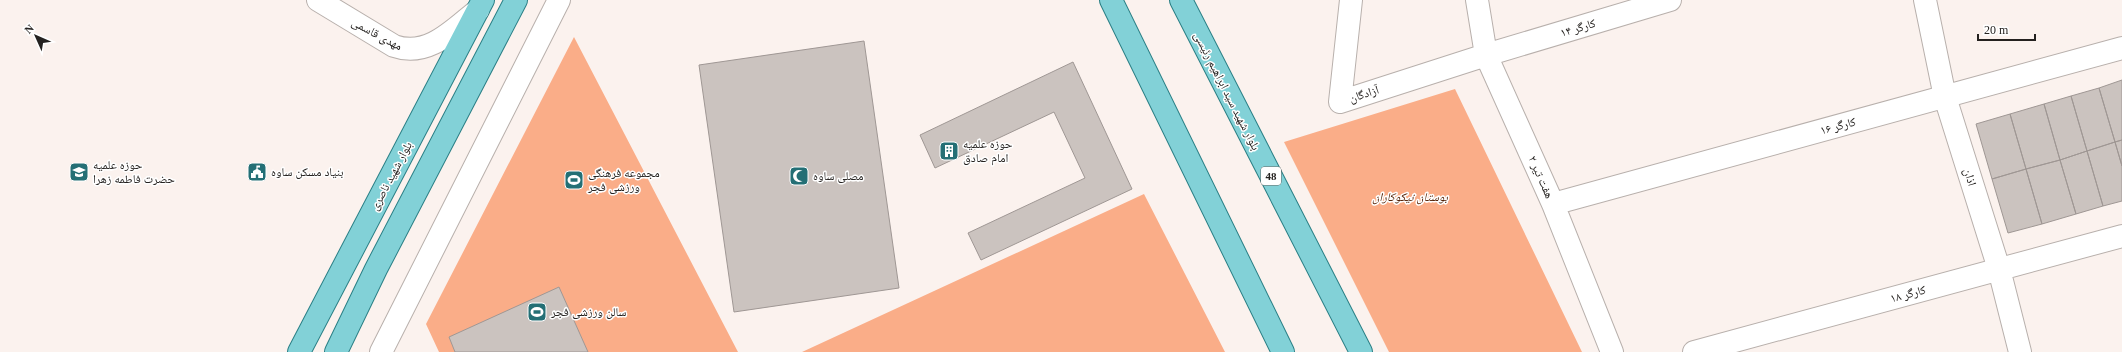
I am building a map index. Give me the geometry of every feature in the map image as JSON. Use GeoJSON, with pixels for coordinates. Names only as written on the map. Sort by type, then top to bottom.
{"type":"FeatureCollection","features":[{"type":"Feature","properties":{"kind":"main road"},"geometry":{"type":"LineString","coordinates":[[336,352],[376,269],[516,0]]}},
{"type":"Feature","properties":{"kind":"main road"},"geometry":{"type":"LineString","coordinates":[[1111,0],[1280,349]]}},
{"type":"Feature","properties":{"kind":"main road","name":"بلوار شهید سید ابراهیم رئیسی"},"geometry":{"type":"LineString","coordinates":[[1181,0],[1361,352]]}},
{"type":"Feature","properties":{"kind":"main road","name":"بلوار شهید ناصری"},"geometry":{"type":"LineString","coordinates":[[299,352],[480,5]]}},
{"type":"Feature","properties":{"kind":"street","name":"مهدی قاسمی"},"geometry":{"type":"LineString","coordinates":[[318,0],[394,46],[406,50],[419,49],[443,39],[480,5]]}},
{"type":"Feature","properties":{"kind":"street"},"geometry":{"type":"LineString","coordinates":[[381,352],[559,0]]}},
{"type":"Feature","properties":{"kind":"street","name":"آزادگان"},"geometry":{"type":"LineString","coordinates":[[1351,0],[1340,102],[1486,56]]}},
{"type":"Feature","properties":{"kind":"street","name":"هفت تیر ۲"},"geometry":{"type":"LineString","coordinates":[[1477,0],[1486,56],[1554,204],[1612,352]]}},
{"type":"Feature","properties":{"kind":"street","name":"کارگر ۱۴"},"geometry":{"type":"LineString","coordinates":[[1486,56],[1670,0]]}},
{"type":"Feature","properties":{"kind":"street","name":"اذان"},"geometry":{"type":"LineString","coordinates":[[1925,0],[1945,97],[1999,269],[2020,352]]}},
{"type":"Feature","properties":{"kind":"street","name":"کارگر ۱۶"},"geometry":{"type":"LineString","coordinates":[[1554,204],[2122,48]]}},
{"type":"Feature","properties":{"kind":"street","name":"کارگر ۱۸"},"geometry":{"type":"LineString","coordinates":[[1694,352],[2122,236]]}},
{"type":"Feature","properties":{"kind":"green space","name":"مجموعه فرهنگی ورزشی فجر"},"geometry":{"type":"Polygon","coordinates":[[[574,37],[738,352],[439,352],[426,324],[574,37]]]}},
{"type":"Feature","properties":{"kind":"green space","name":"بوستان نیکوکاران"},"geometry":{"type":"Polygon","coordinates":[[[1455,89],[1582,352],[1389,352],[1284,142],[1455,89]]]}},
{"type":"Feature","properties":{"kind":"green space"},"geometry":{"type":"Polygon","coordinates":[[[1144,194],[1225,352],[802,352],[1144,194]]]}},
{"type":"Feature","properties":{"kind":"building","name":"مصلی ساوه"},"geometry":{"type":"Polygon","coordinates":[[[864,41],[899,288],[734,312],[699,65],[864,41]]]}},
{"type":"Feature","properties":{"kind":"building","name":"حوزه علمیه امام صادق"},"geometry":{"type":"Polygon","coordinates":[[[1073,62],[1132,189],[981,260],[968,233],[1085,178],[1054,112],[935,168],[920,135],[1073,62]]]}},
{"type":"Feature","properties":{"kind":"building"},"geometry":{"type":"Polygon","coordinates":[[[2122,80],[2122,140],[2115,142],[2099,88],[2122,80]]]}},
{"type":"Feature","properties":{"kind":"building"},"geometry":{"type":"Polygon","coordinates":[[[2099,88],[2115,142],[2087,151],[2071,96],[2099,88]]]}},
{"type":"Feature","properties":{"kind":"building"},"geometry":{"type":"Polygon","coordinates":[[[2071,96],[2087,151],[2060,160],[2044,104],[2071,96]]]}},
{"type":"Feature","properties":{"kind":"building"},"geometry":{"type":"Polygon","coordinates":[[[2044,104],[2060,160],[2026,169],[2010,114],[2044,104]]]}},
{"type":"Feature","properties":{"kind":"building"},"geometry":{"type":"Polygon","coordinates":[[[2010,114],[2026,169],[1992,179],[1976,124],[2010,114]]]}},
{"type":"Feature","properties":{"kind":"building"},"geometry":{"type":"Polygon","coordinates":[[[2122,140],[2122,166],[2115,142],[2122,140]]]}},
{"type":"Feature","properties":{"kind":"building"},"geometry":{"type":"Polygon","coordinates":[[[2115,142],[2122,166],[2122,201],[2103,206],[2087,151],[2115,142]]]}},
{"type":"Feature","properties":{"kind":"building"},"geometry":{"type":"Polygon","coordinates":[[[2087,151],[2103,206],[2076,214],[2060,160],[2087,151]]]}},
{"type":"Feature","properties":{"kind":"building"},"geometry":{"type":"Polygon","coordinates":[[[2060,160],[2076,214],[2042,224],[2026,169],[2060,160]]]}},
{"type":"Feature","properties":{"kind":"building"},"geometry":{"type":"Polygon","coordinates":[[[2026,169],[2042,224],[2008,233],[1992,179],[2026,169]]]}},
{"type":"Feature","properties":{"kind":"building","name":"سالن ورزشی فجر"},"geometry":{"type":"Polygon","coordinates":[[[559,287],[588,352],[455,352],[449,337],[559,287]]]}},
{"type":"Feature","properties":{"kind":"place","name":"حوزه علمیه امام صادق"},"geometry":{"type":"Point","coordinates":[949,151]}},
{"type":"Feature","properties":{"kind":"place","name":"حوزه علمیه حضرت فاطمه زهرا"},"geometry":{"type":"Point","coordinates":[79,172]}},
{"type":"Feature","properties":{"kind":"place","name":"بنیاد مسکن ساوه"},"geometry":{"type":"Point","coordinates":[257,172]}},
{"type":"Feature","properties":{"kind":"place","name":"مصلی ساوه"},"geometry":{"type":"Point","coordinates":[799,176]}},
{"type":"Feature","properties":{"kind":"place","name":"مجموعه فرهنگی ورزشی فجر"},"geometry":{"type":"Point","coordinates":[574,180]}},
{"type":"Feature","properties":{"kind":"place","name":"سالن ورزشی فجر"},"geometry":{"type":"Point","coordinates":[537,312]}}]}
